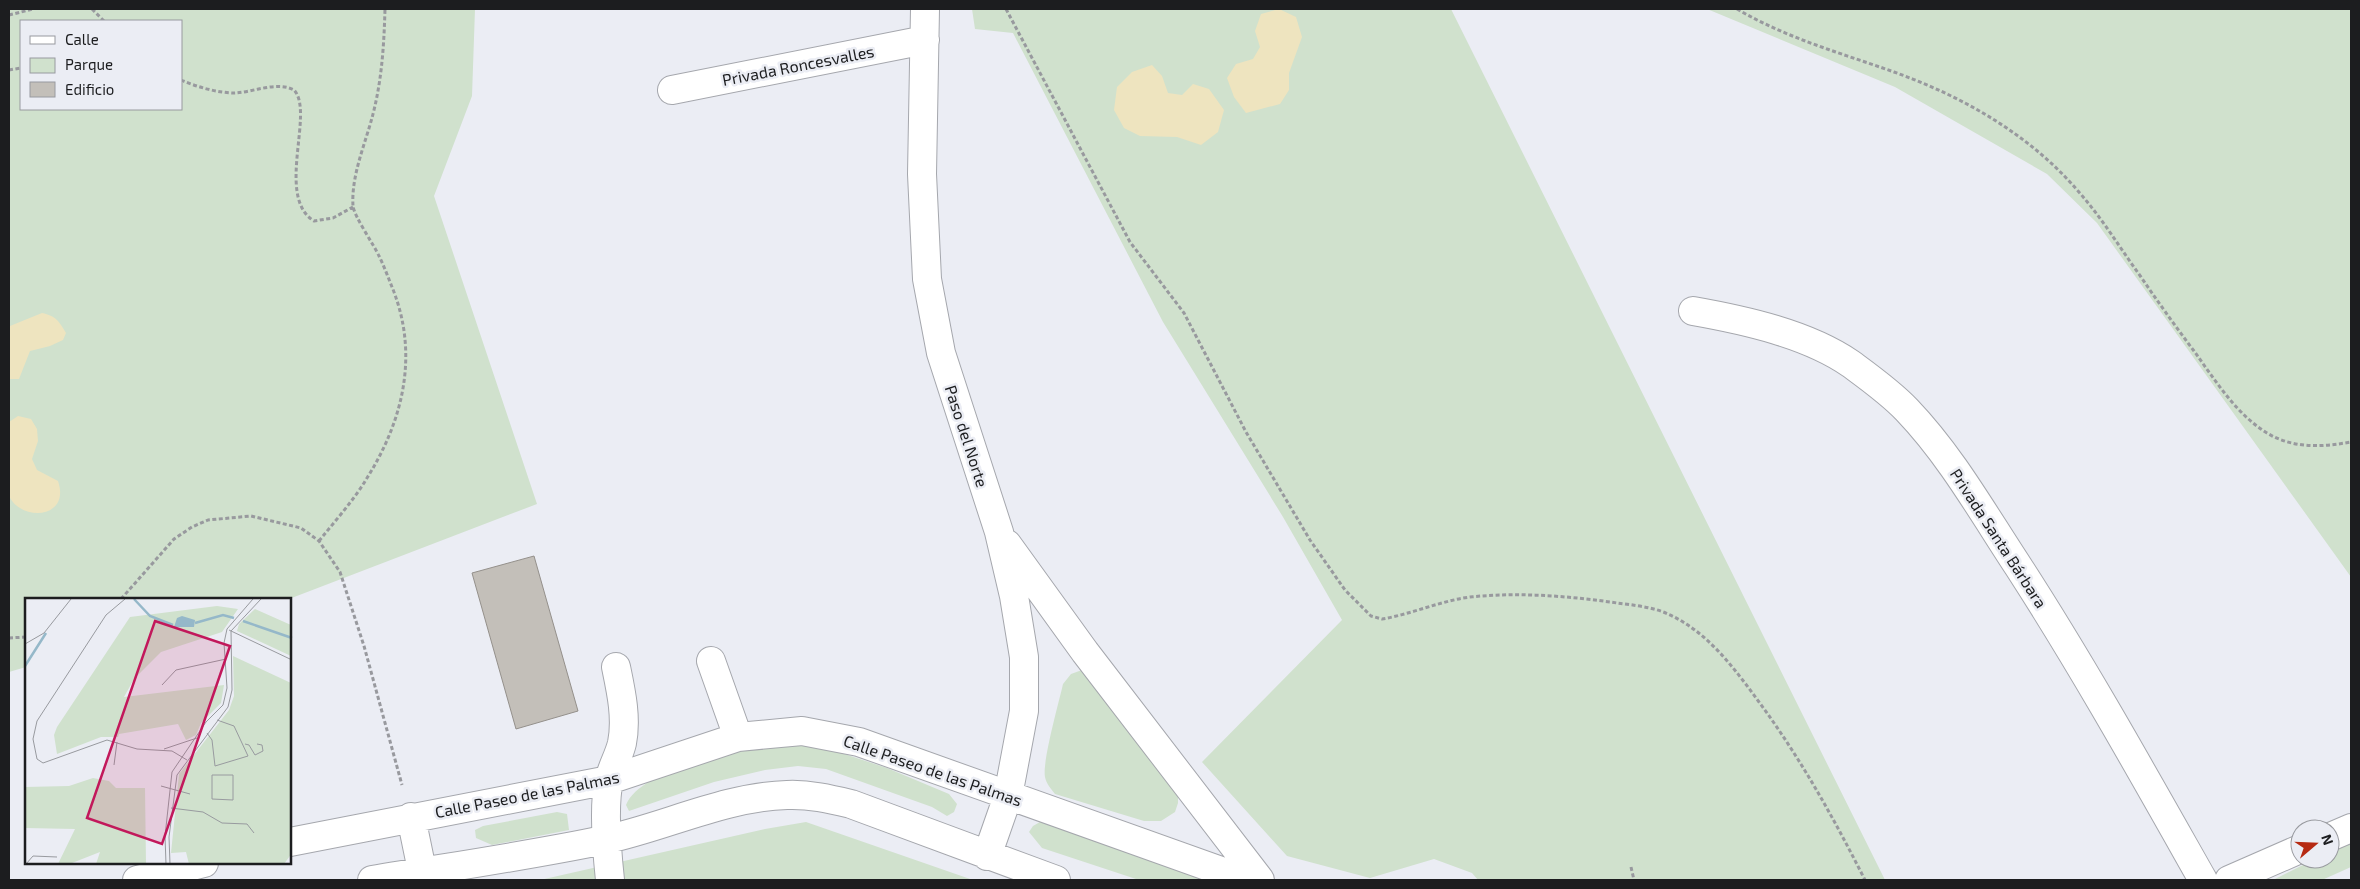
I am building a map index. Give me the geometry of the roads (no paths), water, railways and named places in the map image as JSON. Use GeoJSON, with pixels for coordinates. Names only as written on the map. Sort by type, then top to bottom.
{"type":"FeatureCollection","features":[{"type":"Feature","properties":{"kind":"street","name":"Paso del Norte"},"geometry":{"type":"LineString","coordinates":[[925,9],[926,40],[922,174],[927,279],[941,353],[998,532],[1014,596],[1024,657],[1024,711],[1008,796],[987,856]]}},
{"type":"Feature","properties":{"kind":"street","name":"Privada Roncesvalles"},"geometry":{"type":"LineString","coordinates":[[672,90],[926,40]]}},
{"type":"Feature","properties":{"kind":"street","name":"Privada Santa Bárbara"},"geometry":{"type":"LineString","coordinates":[[1693,311],[1739,319],[1799,338],[1850,363],[1906,409],[1954,467],[2040,600],[2126,744],[2202,880]]}},
{"type":"Feature","properties":{"kind":"street"},"geometry":{"type":"LineString","coordinates":[[998,532],[1086,652],[1260,880]]}},
{"type":"Feature","properties":{"kind":"street"},"geometry":{"type":"LineString","coordinates":[[711,661],[738,737]]}},
{"type":"Feature","properties":{"kind":"street"},"geometry":{"type":"LineString","coordinates":[[610,880],[606,839],[609,780],[618,759],[624,725],[622,695],[616,667]]}},
{"type":"Feature","properties":{"kind":"street","name":"Calle Paseo de las Palmas"},"geometry":{"type":"LineString","coordinates":[[291,842],[609,780],[738,737],[802,731],[831,735],[859,742],[1246,880]]}},
{"type":"Feature","properties":{"kind":"street"},"geometry":{"type":"LineString","coordinates":[[372,880],[423,876],[606,839],[750,799],[787,795],[817,796],[851,804],[1056,880]]}},
{"type":"Feature","properties":{"kind":"street"},"geometry":{"type":"LineString","coordinates":[[411,817],[423,876]]}},
{"type":"Feature","properties":{"kind":"street"},"geometry":{"type":"LineString","coordinates":[[2229,880],[2290,853]]}},
{"type":"Feature","properties":{"kind":"street"},"geometry":{"type":"LineString","coordinates":[[137,880],[200,864]]}}]}
